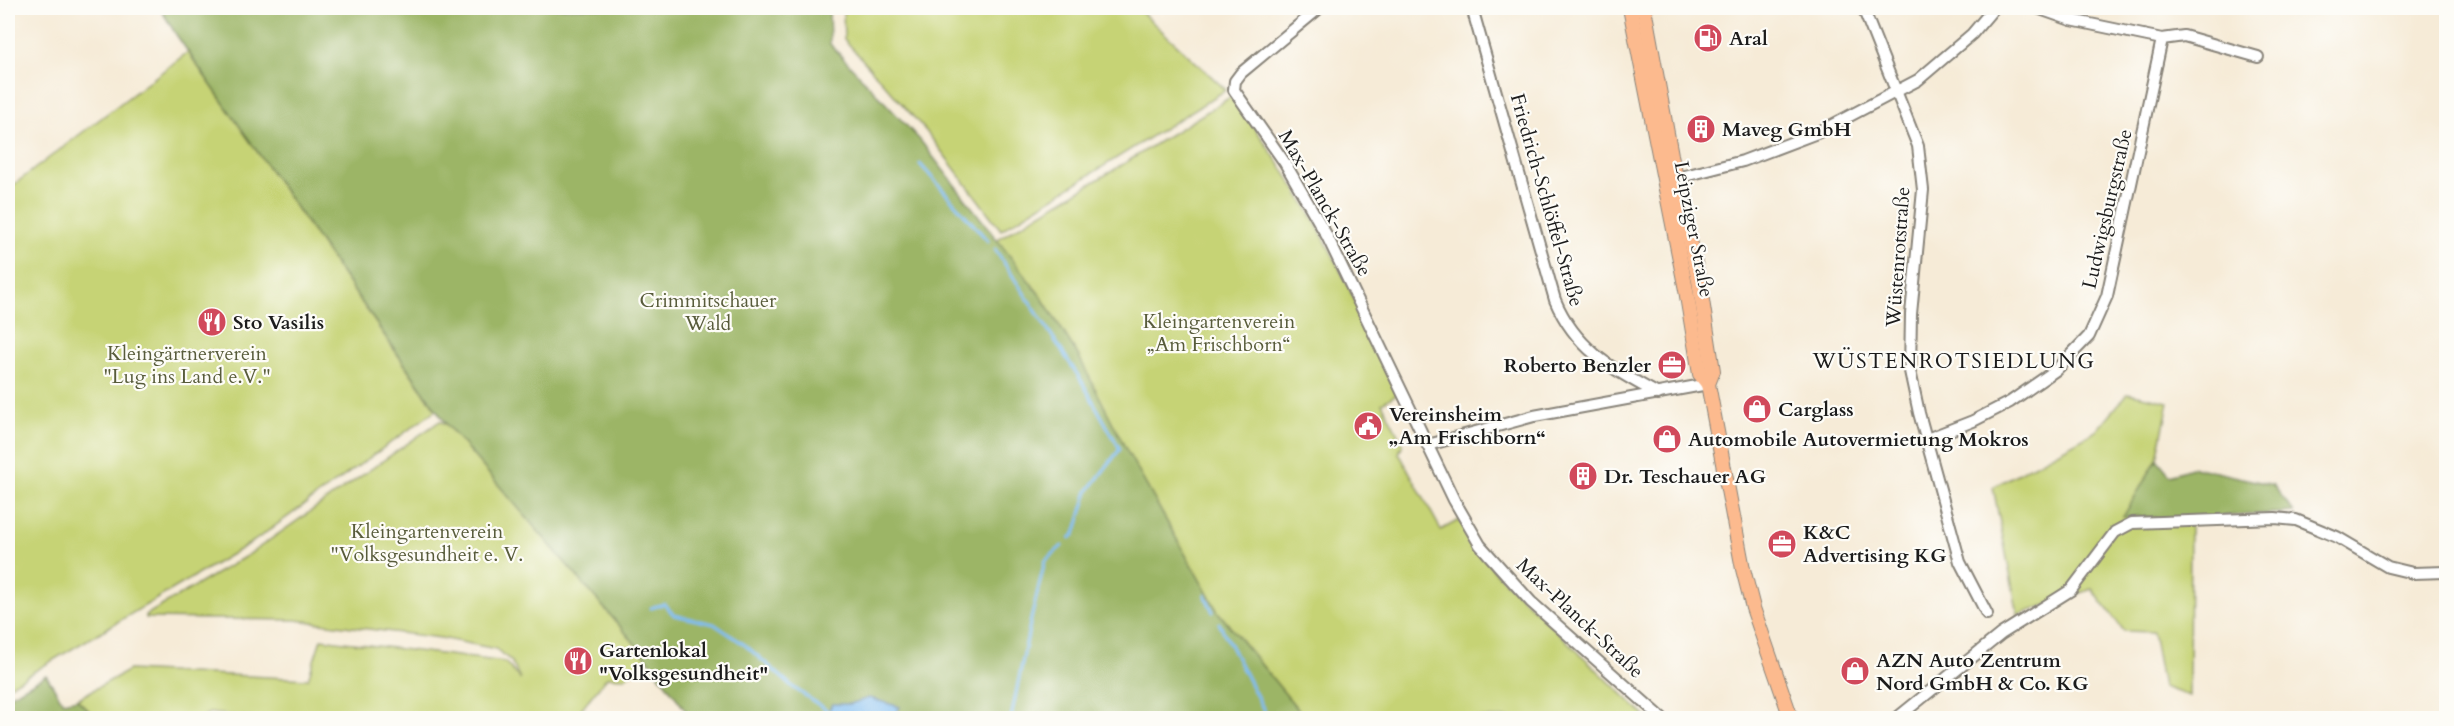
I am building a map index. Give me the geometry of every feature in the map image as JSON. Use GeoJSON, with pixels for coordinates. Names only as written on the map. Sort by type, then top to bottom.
{"type":"FeatureCollection","features":[{"type":"Feature","properties":{"kind":"main road","name":"Leipziger Straße"},"geometry":{"type":"LineString","coordinates":[[1630,8],[1670,180]]}},
{"type":"Feature","properties":{"kind":"main road","name":"Leipziger Straße"},"geometry":{"type":"LineString","coordinates":[[1644,8],[1700,374],[1708,384],[1743,569],[1753,609],[1791,718]]}},
{"type":"Feature","properties":{"kind":"street","name":"Friedrich-Schlöffel-Straße"},"geometry":{"type":"LineString","coordinates":[[1472,8],[1555,300],[1564,320],[1595,355],[1614,369],[1658,394]]}},
{"type":"Feature","properties":{"kind":"street","name":"Wüstenrotstraße"},"geometry":{"type":"LineString","coordinates":[[1863,8],[1918,146],[1923,190],[1911,314],[1910,371],[1919,413],[1960,562],[1987,614]]}},
{"type":"Feature","properties":{"kind":"street"},"geometry":{"type":"LineString","coordinates":[[1670,180],[1743,161],[1817,133],[1918,80],[1972,34],[1994,8]]}},
{"type":"Feature","properties":{"kind":"street"},"geometry":{"type":"LineString","coordinates":[[2037,8],[2071,20],[2162,39],[2184,36],[2258,57]]}},
{"type":"Feature","properties":{"kind":"street","name":"Max-Planck-Straße"},"geometry":{"type":"LineString","coordinates":[[1317,10],[1241,72],[1234,81],[1234,90],[1285,163],[1327,236],[1479,545],[1531,602],[1662,718]]}},
{"type":"Feature","properties":{"kind":"street","name":"Ludwigsburgstraße"},"geometry":{"type":"LineString","coordinates":[[1927,439],[1972,421],[2026,392],[2056,370],[2089,336],[2107,297],[2162,39]]}},
{"type":"Feature","properties":{"kind":"street"},"geometry":{"type":"LineString","coordinates":[[1428,445],[1534,416],[1708,384]]}},
{"type":"Feature","properties":{"kind":"street"},"geometry":{"type":"LineString","coordinates":[[1897,718],[2001,634],[2071,590],[2115,532],[2132,523],[2275,518],[2296,520],[2337,537],[2388,567],[2413,573],[2446,572]]}},
{"type":"Feature","properties":{"kind":"green space","name":"Crimmitschauer Wald"},"geometry":{"type":"Polygon","coordinates":[[[160,8],[829,8],[830,44],[920,140],[1040,295],[1078,355],[1128,453],[1218,612],[1305,718],[691,718],[648,659],[447,425],[175,33],[160,8]]]}},
{"type":"Feature","properties":{"kind":"green space"},"geometry":{"type":"Polygon","coordinates":[[[843,8],[1137,8],[1226,90],[1001,230],[926,131],[844,39],[843,8]]]}},
{"type":"Feature","properties":{"kind":"green space","name":"Kleingärtnerverein \"Lug ins Land e.V.\""},"geometry":{"type":"Polygon","coordinates":[[[188,52],[436,410],[254,541],[8,687],[8,189],[188,52]]]}},
{"type":"Feature","properties":{"kind":"green space","name":"Kleingartenverein „Am Frischborn“"},"geometry":{"type":"Polygon","coordinates":[[[1232,96],[1297,192],[1343,275],[1397,394],[1382,403],[1403,444],[1399,453],[1441,530],[1459,520],[1494,571],[1647,718],[1305,718],[1218,612],[1128,453],[1078,355],[1040,295],[996,240],[1232,96]]]}},
{"type":"Feature","properties":{"kind":"green space"},"geometry":{"type":"Polygon","coordinates":[[[2128,393],[2169,402],[2157,459],[2124,516],[2190,518],[2189,696],[2163,687],[2153,632],[2124,631],[2092,589],[2018,615],[1993,487],[2096,431],[2128,393]]]}},
{"type":"Feature","properties":{"kind":"green space","name":"Kleingartenverein \"Volksgesundheit e. V."},"geometry":{"type":"Polygon","coordinates":[[[440,421],[447,425],[648,659],[625,678],[607,677],[581,709],[612,718],[257,718],[209,713],[201,718],[96,718],[77,699],[129,670],[308,679],[321,639],[505,662],[521,680],[511,661],[496,649],[441,638],[296,620],[146,618],[146,615],[248,555],[440,421]]]}},
{"type":"Feature","properties":{"kind":"green space"},"geometry":{"type":"Polygon","coordinates":[[[2157,459],[2170,475],[2194,467],[2273,485],[2294,512],[2190,518],[2123,517],[2157,459]]]}},
{"type":"Feature","properties":{"kind":"green space"},"geometry":{"type":"Polygon","coordinates":[[[46,675],[63,702],[77,699],[96,718],[8,718],[8,697],[46,675]]]}},
{"type":"Feature","properties":{"kind":"water"},"geometry":{"type":"Polygon","coordinates":[[[869,698],[900,707],[893,718],[830,718],[827,714],[832,704],[850,704],[869,698]]]}},
{"type":"Feature","properties":{"kind":"waterway"},"geometry":{"type":"LineString","coordinates":[[920,164],[988,241]]}},
{"type":"Feature","properties":{"kind":"waterway"},"geometry":{"type":"LineString","coordinates":[[995,249],[1081,380],[1120,449],[1088,491],[1075,534],[1070,538]]}},
{"type":"Feature","properties":{"kind":"waterway"},"geometry":{"type":"LineString","coordinates":[[1011,718],[1045,561],[1062,546]]}},
{"type":"Feature","properties":{"kind":"waterway"},"geometry":{"type":"LineString","coordinates":[[1205,595],[1213,612]]}},
{"type":"Feature","properties":{"kind":"waterway"},"geometry":{"type":"LineString","coordinates":[[651,608],[664,604],[674,615],[714,624],[745,645],[794,688],[828,711]]}},
{"type":"Feature","properties":{"kind":"waterway"},"geometry":{"type":"LineString","coordinates":[[1219,623],[1268,718]]}},
{"type":"Feature","properties":{"kind":"place","name":"Aral"},"geometry":{"type":"Point","coordinates":[1708,38]}},
{"type":"Feature","properties":{"kind":"place","name":"Maveg GmbH"},"geometry":{"type":"Point","coordinates":[1701,129]}},
{"type":"Feature","properties":{"kind":"place","name":"Sto Vasilis"},"geometry":{"type":"Point","coordinates":[212,322]}},
{"type":"Feature","properties":{"kind":"place","name":"Roberto Benzler"},"geometry":{"type":"Point","coordinates":[1672,365]}},
{"type":"Feature","properties":{"kind":"place","name":"Carglass"},"geometry":{"type":"Point","coordinates":[1757,409]}},
{"type":"Feature","properties":{"kind":"place","name":"Vereinsheim „Am Frischborn“"},"geometry":{"type":"Point","coordinates":[1368,426]}},
{"type":"Feature","properties":{"kind":"place","name":"Automobile Autovermietung Mokros"},"geometry":{"type":"Point","coordinates":[1667,439]}},
{"type":"Feature","properties":{"kind":"place","name":"Dr. Teschauer AG"},"geometry":{"type":"Point","coordinates":[1583,476]}},
{"type":"Feature","properties":{"kind":"place","name":"K&C Advertising KG"},"geometry":{"type":"Point","coordinates":[1782,544]}},
{"type":"Feature","properties":{"kind":"place","name":"Gartenlokal \"Volksgesundheit\""},"geometry":{"type":"Point","coordinates":[578,661]}},
{"type":"Feature","properties":{"kind":"place","name":"AZN Auto Zentrum Nord GmbH & Co. KG"},"geometry":{"type":"Point","coordinates":[1855,671]}},
{"type":"Feature","properties":{"kind":"district","name":"WÜSTENROTSIEDLUNG"},"geometry":{"type":"Point","coordinates":[1954,361]}}]}
